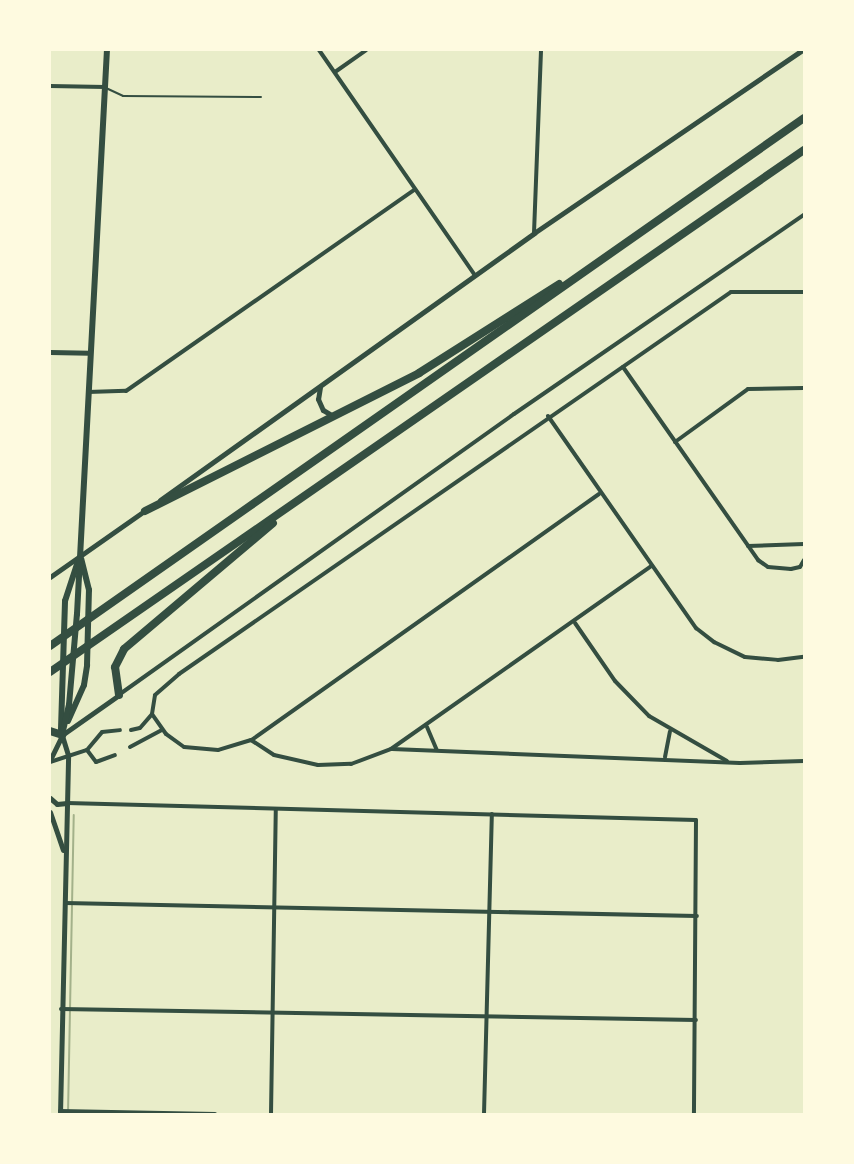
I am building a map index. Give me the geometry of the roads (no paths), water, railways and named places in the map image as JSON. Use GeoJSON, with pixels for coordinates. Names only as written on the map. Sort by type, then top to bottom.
{"type":"FeatureCollection","features":[{"type":"Feature","properties":{"kind":"highway"},"geometry":{"type":"LineString","coordinates":[[51,645],[804,118]]}},
{"type":"Feature","properties":{"kind":"highway"},"geometry":{"type":"LineString","coordinates":[[52,670],[804,151]]}},
{"type":"Feature","properties":{"kind":"highway"},"geometry":{"type":"LineString","coordinates":[[145,511],[450,354],[669,214]]}},
{"type":"Feature","properties":{"kind":"highway"},"geometry":{"type":"LineString","coordinates":[[119,694],[117,660],[135,638],[314,489]]}},
{"type":"Feature","properties":{"kind":"highway"},"geometry":{"type":"LineString","coordinates":[[50,731],[62,735]]}},
{"type":"Feature","properties":{"kind":"main road"},"geometry":{"type":"LineString","coordinates":[[62,735],[69,705],[80,556],[89,353],[107,50]]}},
{"type":"Feature","properties":{"kind":"main road"},"geometry":{"type":"LineString","coordinates":[[62,735],[60,688],[66,601],[80,556]]}},
{"type":"Feature","properties":{"kind":"main road"},"geometry":{"type":"LineString","coordinates":[[62,735],[84,685],[87,664],[89,590],[80,556]]}},
{"type":"Feature","properties":{"kind":"street"},"geometry":{"type":"LineString","coordinates":[[319,50],[475,275]]}},
{"type":"Feature","properties":{"kind":"street"},"geometry":{"type":"LineString","coordinates":[[335,72],[366,50]]}},
{"type":"Feature","properties":{"kind":"street"},"geometry":{"type":"LineString","coordinates":[[534,233],[540,50]]}},
{"type":"Feature","properties":{"kind":"street"},"geometry":{"type":"LineString","coordinates":[[50,576],[320,387],[534,233],[802,50]]}},
{"type":"Feature","properties":{"kind":"street"},"geometry":{"type":"LineString","coordinates":[[50,86],[105,87]]}},
{"type":"Feature","properties":{"kind":"street"},"geometry":{"type":"LineString","coordinates":[[88,392],[126,391],[414,190]]}},
{"type":"Feature","properties":{"kind":"street"},"geometry":{"type":"LineString","coordinates":[[50,761],[62,735],[514,414],[804,214]]}},
{"type":"Feature","properties":{"kind":"street"},"geometry":{"type":"LineString","coordinates":[[131,730],[140,728],[152,714],[155,695],[179,674],[548,416],[731,292],[804,292]]}},
{"type":"Feature","properties":{"kind":"street"},"geometry":{"type":"LineString","coordinates":[[50,352],[89,353]]}},
{"type":"Feature","properties":{"kind":"street"},"geometry":{"type":"LineString","coordinates":[[623,367],[748,546],[768,567],[796,568],[804,560]]}},
{"type":"Feature","properties":{"kind":"street"},"geometry":{"type":"LineString","coordinates":[[320,387],[318,399],[323,410],[333,416]]}},
{"type":"Feature","properties":{"kind":"street"},"geometry":{"type":"LineString","coordinates":[[675,442],[748,389],[804,388]]}},
{"type":"Feature","properties":{"kind":"street"},"geometry":{"type":"LineString","coordinates":[[548,416],[599,494],[690,621],[714,642],[745,657],[762,660],[804,657]]}},
{"type":"Feature","properties":{"kind":"street"},"geometry":{"type":"LineString","coordinates":[[152,714],[162,730],[176,742],[196,750],[218,750],[251,740],[599,494]]}},
{"type":"Feature","properties":{"kind":"street"},"geometry":{"type":"LineString","coordinates":[[748,546],[804,544]]}},
{"type":"Feature","properties":{"kind":"street"},"geometry":{"type":"LineString","coordinates":[[251,740],[274,755],[318,765],[351,764],[392,749],[427,727],[651,566]]}},
{"type":"Feature","properties":{"kind":"street"},"geometry":{"type":"LineString","coordinates":[[574,623],[628,696],[670,731],[731,763]]}},
{"type":"Feature","properties":{"kind":"street"},"geometry":{"type":"LineString","coordinates":[[427,727],[438,751]]}},
{"type":"Feature","properties":{"kind":"street"},"geometry":{"type":"LineString","coordinates":[[50,761],[87,750],[102,732],[120,730]]}},
{"type":"Feature","properties":{"kind":"street"},"geometry":{"type":"LineString","coordinates":[[130,747],[162,730]]}},
{"type":"Feature","properties":{"kind":"street"},"geometry":{"type":"LineString","coordinates":[[664,757],[670,731]]}},
{"type":"Feature","properties":{"kind":"street"},"geometry":{"type":"LineString","coordinates":[[62,735],[68,755],[64,852],[66,904],[61,1112],[215,1114]]}},
{"type":"Feature","properties":{"kind":"street"},"geometry":{"type":"LineString","coordinates":[[392,749],[664,757],[731,763],[804,761]]}},
{"type":"Feature","properties":{"kind":"street"},"geometry":{"type":"LineString","coordinates":[[87,750],[96,762],[115,755]]}},
{"type":"Feature","properties":{"kind":"street"},"geometry":{"type":"LineString","coordinates":[[50,798],[57,804],[696,820],[694,1114]]}},
{"type":"Feature","properties":{"kind":"street"},"geometry":{"type":"LineString","coordinates":[[272,1114],[276,810]]}},
{"type":"Feature","properties":{"kind":"street"},"geometry":{"type":"LineString","coordinates":[[50,812],[64,852]]}},
{"type":"Feature","properties":{"kind":"street"},"geometry":{"type":"LineString","coordinates":[[484,1114],[492,814]]}},
{"type":"Feature","properties":{"kind":"street"},"geometry":{"type":"LineString","coordinates":[[66,904],[276,910],[697,916]]}},
{"type":"Feature","properties":{"kind":"street"},"geometry":{"type":"LineString","coordinates":[[63,1009],[696,1020]]}},
{"type":"Feature","properties":{"kind":"lane"},"geometry":{"type":"LineString","coordinates":[[105,87],[123,96],[261,97]]}},
{"type":"Feature","properties":{"kind":"waterway"},"geometry":{"type":"LineString","coordinates":[[68,1114],[74,815]]}}]}
